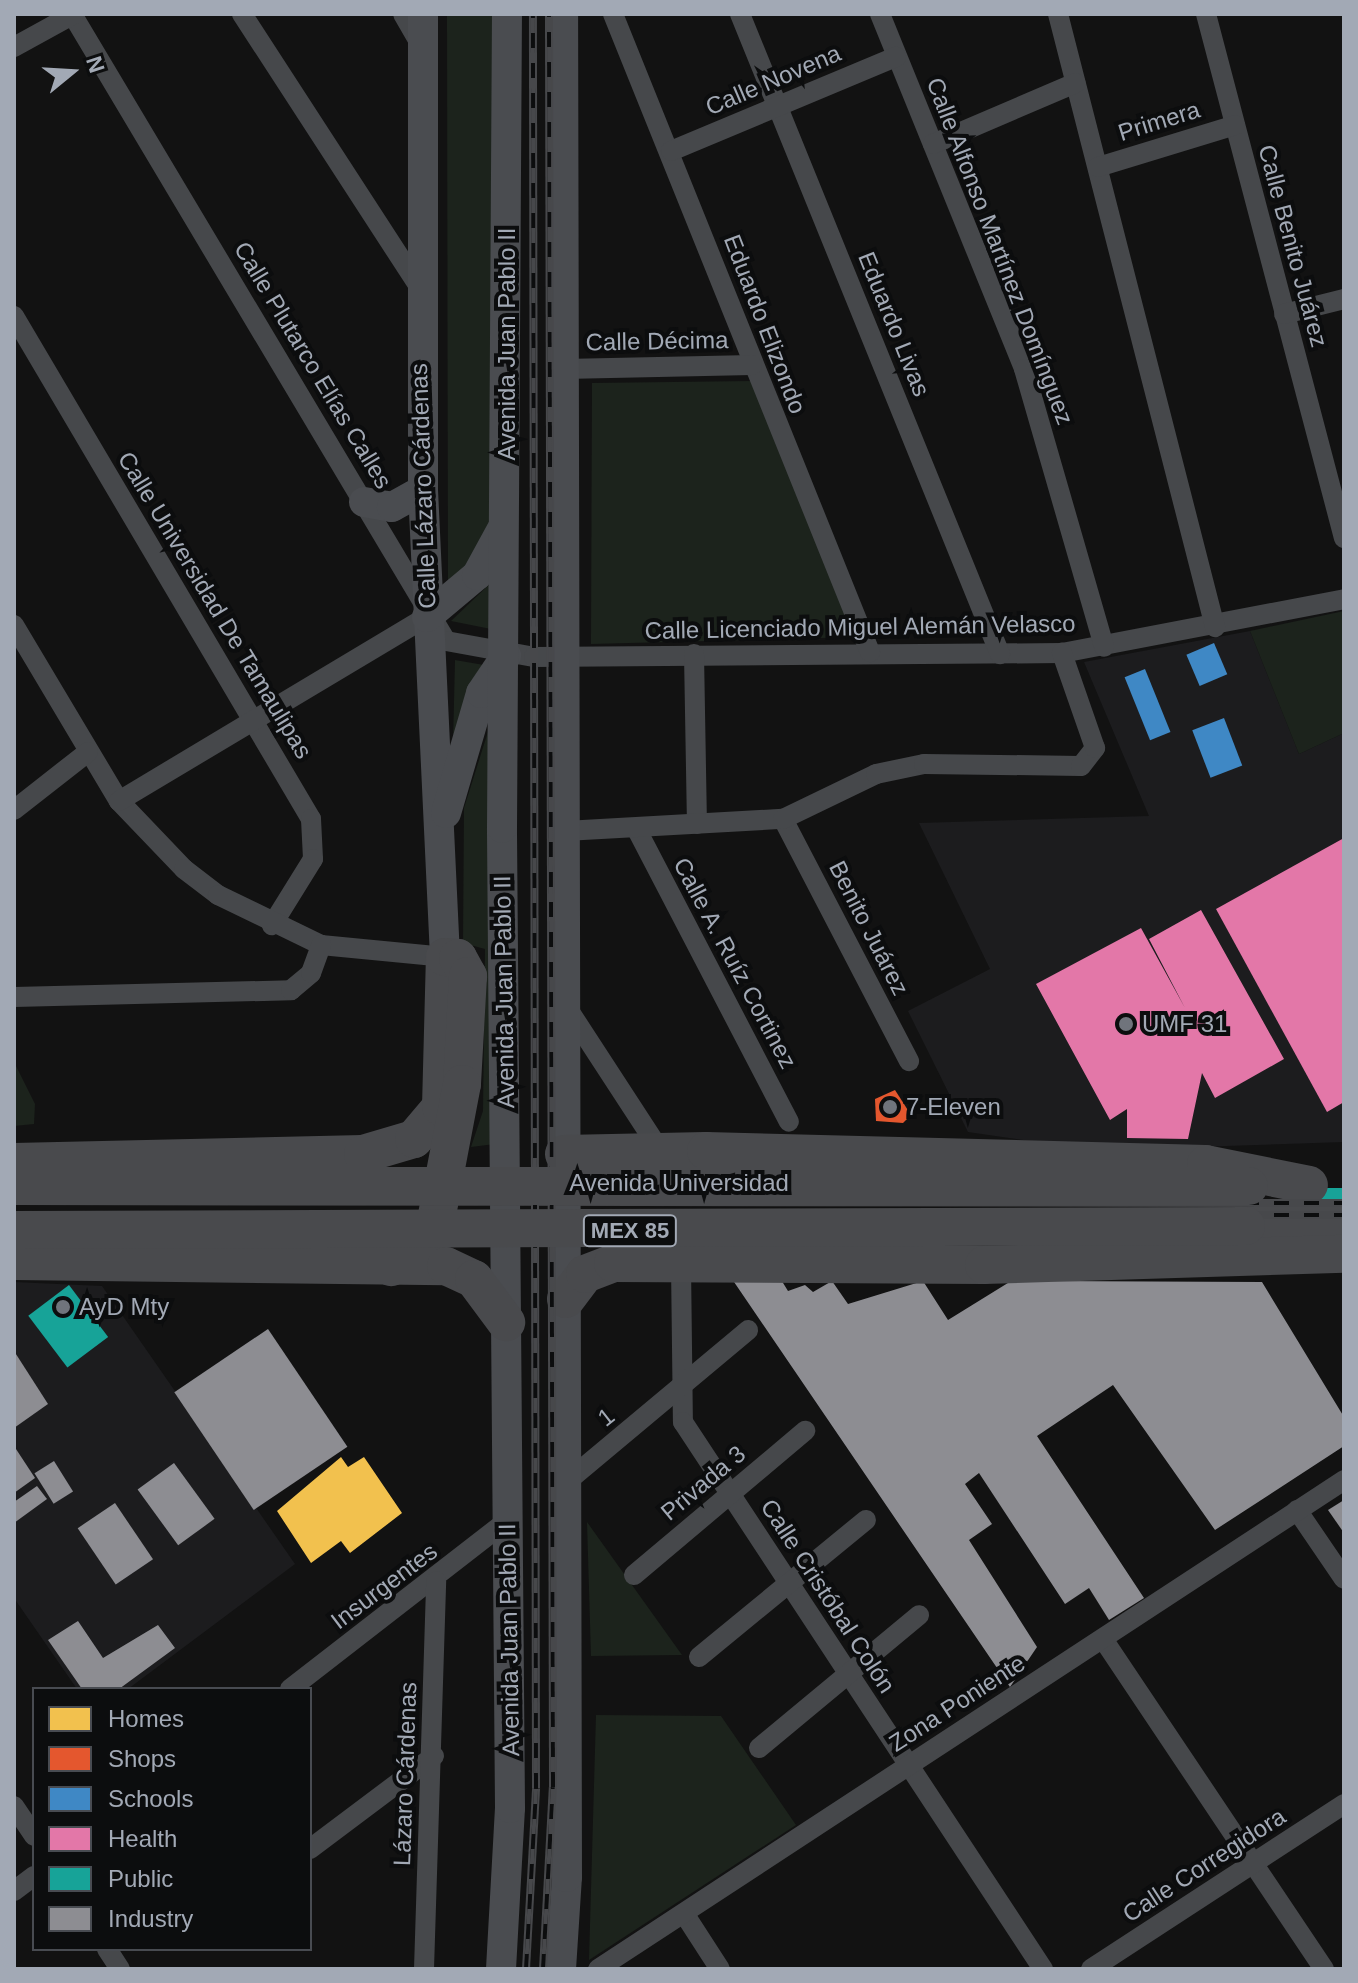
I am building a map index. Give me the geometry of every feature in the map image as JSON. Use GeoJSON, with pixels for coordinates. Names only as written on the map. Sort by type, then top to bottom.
{"type":"FeatureCollection","features":[{"type":"Feature","properties":{"kind":"highway"},"geometry":{"type":"LineString","coordinates":[[14,1162],[363,1154],[414,1139],[441,1107],[445,957],[462,961],[468,976],[459,1115],[433,1229],[413,1256],[391,1267]]}},
{"type":"Feature","properties":{"kind":"highway"},"geometry":{"type":"LineString","coordinates":[[564,1154],[660,1150],[1206,1164],[1327,1184]]}},
{"type":"Feature","properties":{"kind":"highway"},"geometry":{"type":"LineString","coordinates":[[706,1151],[691,1168],[681,1211],[700,1251],[719,1265]]}},
{"type":"Feature","properties":{"kind":"highway"},"geometry":{"type":"LineString","coordinates":[[350,1268],[383,1239],[392,1219],[383,1174],[363,1154]]}},
{"type":"Feature","properties":{"kind":"highway","name":"Avenida Universidad"},"geometry":{"type":"LineString","coordinates":[[14,1186],[1327,1184]]}},
{"type":"Feature","properties":{"kind":"highway","name":"Avenida Universidad"},"geometry":{"type":"LineString","coordinates":[[14,1230],[1344,1226]]}},
{"type":"Feature","properties":{"kind":"highway"},"geometry":{"type":"LineString","coordinates":[[566,1299],[603,1264],[719,1265],[1344,1254]]}},
{"type":"Feature","properties":{"kind":"highway"},"geometry":{"type":"LineString","coordinates":[[14,1261],[391,1267],[461,1271],[485,1289],[506,1322]]}},
{"type":"Feature","properties":{"kind":"street"},"geometry":{"type":"LineString","coordinates":[[14,47],[73,14]]}},
{"type":"Feature","properties":{"kind":"street","name":"Calle Plutarco Elías Calles"},"geometry":{"type":"LineString","coordinates":[[73,14],[364,502],[427,617],[446,641],[506,656],[563,658]]}},
{"type":"Feature","properties":{"kind":"street"},"geometry":{"type":"LineString","coordinates":[[242,14],[381,233],[418,285]]}},
{"type":"Feature","properties":{"kind":"street"},"geometry":{"type":"LineString","coordinates":[[403,14],[423,49]]}},
{"type":"Feature","properties":{"kind":"street","name":"Calle Lázaro Cárdenas"},"geometry":{"type":"LineString","coordinates":[[423,14],[418,285],[427,617],[445,957]]}},
{"type":"Feature","properties":{"kind":"street","name":"Avenida Juan Pablo II"},"geometry":{"type":"LineString","coordinates":[[501,1969],[510,1808],[506,1322],[507,14]]}},
{"type":"Feature","properties":{"kind":"street"},"geometry":{"type":"LineString","coordinates":[[561,1969],[566,1299],[563,14]]}},
{"type":"Feature","properties":{"kind":"street","name":"Eduardo Elizondo"},"geometry":{"type":"LineString","coordinates":[[613,14],[671,151],[752,365],[870,652]]}},
{"type":"Feature","properties":{"kind":"street","name":"Eduardo Livas"},"geometry":{"type":"LineString","coordinates":[[740,14],[1000,654]]}},
{"type":"Feature","properties":{"kind":"street"},"geometry":{"type":"LineString","coordinates":[[1058,14],[1215,627]]}},
{"type":"Feature","properties":{"kind":"street","name":"Calle Benito Juárez"},"geometry":{"type":"LineString","coordinates":[[1206,14],[1344,538]]}},
{"type":"Feature","properties":{"kind":"street","name":"Calle Alfonso Martínez Domínguez"},"geometry":{"type":"LineString","coordinates":[[889,17],[896,57],[1039,413],[1104,647]]}},
{"type":"Feature","properties":{"kind":"street","name":"Calle Novena"},"geometry":{"type":"LineString","coordinates":[[671,151],[896,57]]}},
{"type":"Feature","properties":{"kind":"street"},"geometry":{"type":"LineString","coordinates":[[933,144],[1075,83]]}},
{"type":"Feature","properties":{"kind":"street","name":"Primera"},"geometry":{"type":"LineString","coordinates":[[1098,167],[1235,125]]}},
{"type":"Feature","properties":{"kind":"street"},"geometry":{"type":"LineString","coordinates":[[381,233],[420,232]]}},
{"type":"Feature","properties":{"kind":"street"},"geometry":{"type":"LineString","coordinates":[[1284,314],[1344,299]]}},
{"type":"Feature","properties":{"kind":"street","name":"Calle Universidad De Tamaulipas"},"geometry":{"type":"LineString","coordinates":[[14,316],[311,819],[317,842],[272,925]]}},
{"type":"Feature","properties":{"kind":"street","name":"Calle Décima"},"geometry":{"type":"LineString","coordinates":[[564,369],[752,365]]}},
{"type":"Feature","properties":{"kind":"street"},"geometry":{"type":"LineString","coordinates":[[364,502],[392,507],[423,490]]}},
{"type":"Feature","properties":{"kind":"street"},"geometry":{"type":"LineString","coordinates":[[119,801],[427,617],[477,575],[506,520]]}},
{"type":"Feature","properties":{"kind":"street","name":"Calle Licenciado Miguel Alemán Velasco"},"geometry":{"type":"LineString","coordinates":[[563,658],[870,652],[1062,653],[1215,627],[1344,599]]}},
{"type":"Feature","properties":{"kind":"street"},"geometry":{"type":"LineString","coordinates":[[14,625],[119,801],[184,869],[272,925],[321,945],[445,957]]}},
{"type":"Feature","properties":{"kind":"street"},"geometry":{"type":"LineString","coordinates":[[565,831],[783,819],[903,767],[1085,764],[1095,748],[1062,653]]}},
{"type":"Feature","properties":{"kind":"street"},"geometry":{"type":"LineString","coordinates":[[694,654],[697,824]]}},
{"type":"Feature","properties":{"kind":"street"},"geometry":{"type":"LineString","coordinates":[[440,836],[481,693],[506,656]]}},
{"type":"Feature","properties":{"kind":"street"},"geometry":{"type":"LineString","coordinates":[[14,810],[88,752]]}},
{"type":"Feature","properties":{"kind":"street","name":"Benito Juárez"},"geometry":{"type":"LineString","coordinates":[[783,819],[909,1061]]}},
{"type":"Feature","properties":{"kind":"street","name":"Calle A. Ruíz Cortinez"},"geometry":{"type":"LineString","coordinates":[[636,828],[789,1122]]}},
{"type":"Feature","properties":{"kind":"street"},"geometry":{"type":"LineString","coordinates":[[14,997],[291,990],[311,973],[321,945]]}},
{"type":"Feature","properties":{"kind":"street"},"geometry":{"type":"LineString","coordinates":[[563,1001],[660,1150]]}},
{"type":"Feature","properties":{"kind":"street","name":"Calle Cristóbal Colón"},"geometry":{"type":"LineString","coordinates":[[681,1265],[680,1392],[683,1422],[1043,1969]]}},
{"type":"Feature","properties":{"kind":"street","name":"1"},"geometry":{"type":"LineString","coordinates":[[564,1484],[680,1392],[748,1330]]}},
{"type":"Feature","properties":{"kind":"street","name":"Privada 3"},"geometry":{"type":"LineString","coordinates":[[634,1575],[805,1431]]}},
{"type":"Feature","properties":{"kind":"street","name":"Zona Poniente"},"geometry":{"type":"LineString","coordinates":[[598,1969],[685,1915],[1344,1480]]}},
{"type":"Feature","properties":{"kind":"street"},"geometry":{"type":"LineString","coordinates":[[1297,1510],[1344,1579]]}},
{"type":"Feature","properties":{"kind":"street","name":"Insurgentes"},"geometry":{"type":"LineString","coordinates":[[293,1687],[436,1581],[508,1520]]}},
{"type":"Feature","properties":{"kind":"street"},"geometry":{"type":"LineString","coordinates":[[699,1657],[866,1520]]}},
{"type":"Feature","properties":{"kind":"street","name":"Lázaro Cárdenas"},"geometry":{"type":"LineString","coordinates":[[424,1969],[434,1756],[436,1581]]}},
{"type":"Feature","properties":{"kind":"street"},"geometry":{"type":"LineString","coordinates":[[759,1748],[919,1615]]}},
{"type":"Feature","properties":{"kind":"street"},"geometry":{"type":"LineString","coordinates":[[1103,1639],[1324,1969]]}},
{"type":"Feature","properties":{"kind":"street"},"geometry":{"type":"LineString","coordinates":[[312,1848],[434,1756]]}},
{"type":"Feature","properties":{"kind":"street","name":"Calle Corregidora"},"geometry":{"type":"LineString","coordinates":[[1091,1969],[1255,1865],[1344,1804]]}},
{"type":"Feature","properties":{"kind":"street"},"geometry":{"type":"LineString","coordinates":[[14,1806],[32,1833]]}},
{"type":"Feature","properties":{"kind":"street"},"geometry":{"type":"LineString","coordinates":[[14,1891],[32,1878]]}},
{"type":"Feature","properties":{"kind":"street"},"geometry":{"type":"LineString","coordinates":[[685,1915],[720,1969]]}},
{"type":"Feature","properties":{"kind":"street"},"geometry":{"type":"LineString","coordinates":[[108,1951],[120,1969]]}},
{"type":"Feature","properties":{"kind":"shaded area"},"geometry":{"type":"Polygon","coordinates":[[[447,14],[495,14],[490,556],[448,592],[447,14]]]}},
{"type":"Feature","properties":{"kind":"shaded area"},"geometry":{"type":"Polygon","coordinates":[[[752,381],[861,637],[591,644],[592,383],[752,381]]]}},
{"type":"Feature","properties":{"kind":"shaded area"},"geometry":{"type":"Polygon","coordinates":[[[498,576],[496,630],[451,621],[498,576]]]}},
{"type":"Feature","properties":{"kind":"shaded area"},"geometry":{"type":"Polygon","coordinates":[[[1344,611],[1344,733],[1299,754],[1250,631],[1344,611]]]}},
{"type":"Feature","properties":{"kind":"shaded area"},"geometry":{"type":"Polygon","coordinates":[[[1250,631],[1299,754],[1344,733],[1344,1142],[1195,1147],[1043,1143],[968,1132],[908,1011],[990,969],[919,823],[1149,816],[1084,662],[1250,631]]]}},
{"type":"Feature","properties":{"kind":"shaded area"},"geometry":{"type":"Polygon","coordinates":[[[455,660],[484,665],[452,786],[455,660]]]}},
{"type":"Feature","properties":{"kind":"shaded area"},"geometry":{"type":"Polygon","coordinates":[[[497,703],[503,1143],[471,1147],[483,1111],[485,949],[463,943],[464,808],[497,703]]]}},
{"type":"Feature","properties":{"kind":"shaded area"},"geometry":{"type":"Polygon","coordinates":[[[14,1062],[35,1104],[34,1124],[14,1126],[14,1062]]]}},
{"type":"Feature","properties":{"kind":"shaded area"},"geometry":{"type":"Polygon","coordinates":[[[14,1282],[102,1286],[295,1564],[131,1687],[76,1687],[14,1598],[14,1282]]]}},
{"type":"Feature","properties":{"kind":"shaded area"},"geometry":{"type":"Polygon","coordinates":[[[587,1522],[682,1655],[591,1656],[587,1522]]]}},
{"type":"Feature","properties":{"kind":"shaded area"},"geometry":{"type":"Polygon","coordinates":[[[596,1715],[721,1716],[796,1825],[589,1960],[596,1715]]]}},
{"type":"Feature","properties":{"kind":"building: Homes"},"geometry":{"type":"Polygon","coordinates":[[[341,1457],[348,1467],[364,1457],[402,1513],[350,1553],[341,1541],[311,1563],[277,1511],[341,1457]]]}},
{"type":"Feature","properties":{"kind":"building: Shops","name":"7-Eleven"},"geometry":{"type":"Polygon","coordinates":[[[895,1090],[911,1115],[903,1123],[876,1121],[875,1099],[895,1090]]]}},
{"type":"Feature","properties":{"kind":"building: Schools"},"geometry":{"type":"Polygon","coordinates":[[[1214,643],[1227,674],[1200,686],[1186,655],[1214,643]]]}},
{"type":"Feature","properties":{"kind":"building: Schools"},"geometry":{"type":"Polygon","coordinates":[[[1145,669],[1170,732],[1150,740],[1125,677],[1145,669]]]}},
{"type":"Feature","properties":{"kind":"building: Schools"},"geometry":{"type":"Polygon","coordinates":[[[1224,718],[1242,766],[1211,778],[1192,730],[1224,718]]]}},
{"type":"Feature","properties":{"kind":"building: Health"},"geometry":{"type":"Polygon","coordinates":[[[1344,838],[1344,1102],[1327,1112],[1216,909],[1344,838]]]}},
{"type":"Feature","properties":{"kind":"building: Health","name":"UMF 31"},"geometry":{"type":"Polygon","coordinates":[[[1201,910],[1284,1059],[1215,1098],[1202,1073],[1188,1139],[1127,1138],[1127,1109],[1110,1120],[1036,984],[1141,928],[1185,1008],[1149,939],[1201,910]]]}},
{"type":"Feature","properties":{"kind":"building: Public"},"geometry":{"type":"Polygon","coordinates":[[[1286,1188],[1344,1188],[1344,1230],[1286,1230],[1286,1188]]]}},
{"type":"Feature","properties":{"kind":"building: Public"},"geometry":{"type":"Polygon","coordinates":[[[69,1285],[108,1337],[67,1368],[28,1316],[69,1285]]]}},
{"type":"Feature","properties":{"kind":"building: Industry"},"geometry":{"type":"Polygon","coordinates":[[[1032,1268],[1041,1281],[1262,1282],[1344,1417],[1344,1446],[1215,1530],[1113,1385],[1037,1436],[1144,1598],[1109,1620],[1089,1588],[1065,1604],[979,1473],[965,1484],[992,1524],[969,1540],[1037,1647],[1010,1687],[732,1279],[780,1278],[788,1291],[805,1285],[813,1292],[832,1281],[848,1304],[923,1281],[948,1320],[1032,1268]]]}},
{"type":"Feature","properties":{"kind":"building: Industry"},"geometry":{"type":"Polygon","coordinates":[[[268,1329],[347,1447],[254,1510],[174,1392],[268,1329]]]}},
{"type":"Feature","properties":{"kind":"building: Industry"},"geometry":{"type":"Polygon","coordinates":[[[14,1351],[48,1404],[14,1428],[14,1351]]]}},
{"type":"Feature","properties":{"kind":"building: Industry"},"geometry":{"type":"Polygon","coordinates":[[[14,1446],[35,1478],[14,1493],[14,1446]]]}},
{"type":"Feature","properties":{"kind":"building: Industry"},"geometry":{"type":"Polygon","coordinates":[[[54,1461],[73,1492],[54,1504],[34,1473],[54,1461]]]}},
{"type":"Feature","properties":{"kind":"building: Industry"},"geometry":{"type":"Polygon","coordinates":[[[174,1463],[215,1519],[178,1545],[138,1489],[174,1463]]]}},
{"type":"Feature","properties":{"kind":"building: Industry"},"geometry":{"type":"Polygon","coordinates":[[[37,1486],[47,1499],[14,1523],[14,1502],[37,1486]]]}},
{"type":"Feature","properties":{"kind":"building: Industry"},"geometry":{"type":"Polygon","coordinates":[[[1344,1500],[1344,1533],[1328,1510],[1344,1500]]]}},
{"type":"Feature","properties":{"kind":"building: Industry"},"geometry":{"type":"Polygon","coordinates":[[[115,1503],[153,1559],[116,1585],[78,1528],[115,1503]]]}},
{"type":"Feature","properties":{"kind":"building: Industry"},"geometry":{"type":"Polygon","coordinates":[[[78,1621],[103,1658],[158,1625],[175,1648],[122,1687],[81,1687],[48,1640],[78,1621]]]}},
{"type":"Feature","properties":{"kind":"railway"},"geometry":{"type":"LineString","coordinates":[[526,1969],[536,1788],[533,14]]}},
{"type":"Feature","properties":{"kind":"railway"},"geometry":{"type":"LineString","coordinates":[[543,1969],[553,1787],[549,14]]}},
{"type":"Feature","properties":{"kind":"railway"},"geometry":{"type":"LineString","coordinates":[[14,1201],[1344,1203]]}},
{"type":"Feature","properties":{"kind":"railway"},"geometry":{"type":"LineString","coordinates":[[14,1215],[1344,1215]]}},
{"type":"Feature","properties":{"kind":"place","name":"UMF 31"},"geometry":{"type":"Point","coordinates":[1126,1024]}},
{"type":"Feature","properties":{"kind":"place","name":"7-Eleven"},"geometry":{"type":"Point","coordinates":[890,1107]}},
{"type":"Feature","properties":{"kind":"place","name":"AyD Mty"},"geometry":{"type":"Point","coordinates":[63,1307]}}]}
